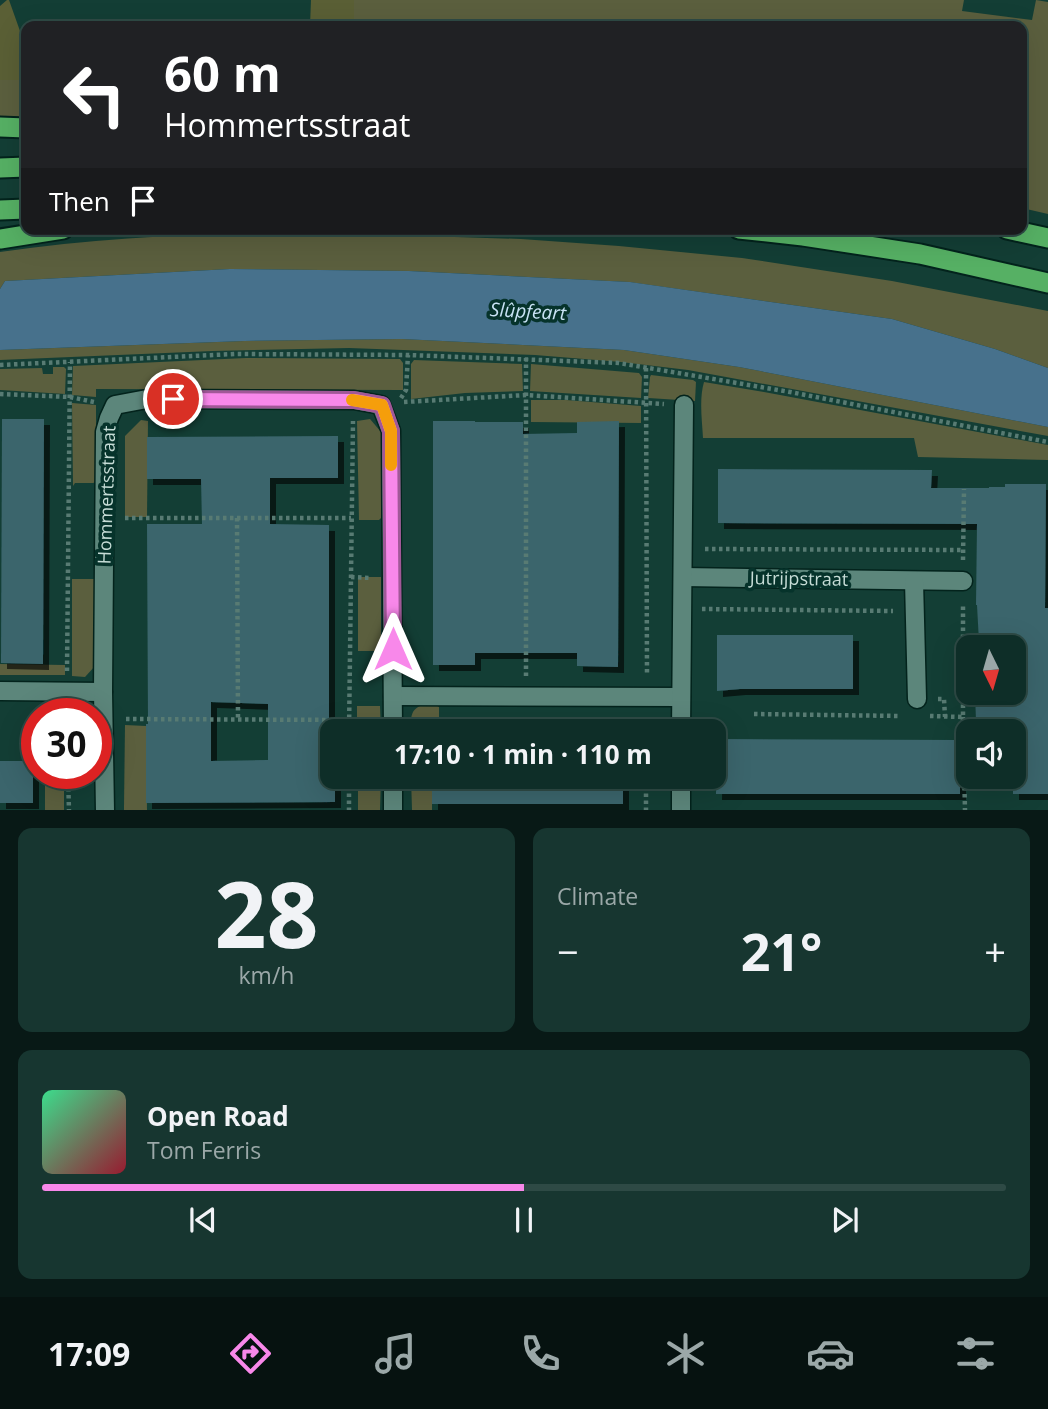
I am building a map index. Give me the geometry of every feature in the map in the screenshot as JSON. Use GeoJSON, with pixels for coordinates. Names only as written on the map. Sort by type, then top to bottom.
{"type":"FeatureCollection","features":[{"type":"Feature","properties":{"kind":"highway"},"geometry":{"type":"LineString","coordinates":[[0,127],[21,128]]}},
{"type":"Feature","properties":{"kind":"highway"},"geometry":{"type":"LineString","coordinates":[[0,167],[21,167]]}},
{"type":"Feature","properties":{"kind":"highway"},"geometry":{"type":"LineString","coordinates":[[0,210],[21,209]]}},
{"type":"Feature","properties":{"kind":"highway"},"geometry":{"type":"LineString","coordinates":[[1027,233],[1048,238]]}},
{"type":"Feature","properties":{"kind":"highway"},"geometry":{"type":"LineString","coordinates":[[0,239],[25,235]]}},
{"type":"Feature","properties":{"kind":"highway"},"geometry":{"type":"LineString","coordinates":[[794,235],[920,254],[1048,283]]}},
{"type":"Feature","properties":{"kind":"street","name":"Hommertsstraat"},"geometry":{"type":"LineString","coordinates":[[103,698],[105,432],[115,405],[147,399],[354,400],[389,404]]}},
{"type":"Feature","properties":{"kind":"street"},"geometry":{"type":"LineString","coordinates":[[389,404],[393,719]]}},
{"type":"Feature","properties":{"kind":"street"},"geometry":{"type":"LineString","coordinates":[[681,719],[684,405]]}},
{"type":"Feature","properties":{"kind":"street","name":"Jutrijpstraat"},"geometry":{"type":"LineString","coordinates":[[683,577],[963,581]]}},
{"type":"Feature","properties":{"kind":"street"},"geometry":{"type":"LineString","coordinates":[[915,581],[917,699]]}},
{"type":"Feature","properties":{"kind":"street"},"geometry":{"type":"LineString","coordinates":[[0,691],[103,692]]}},
{"type":"Feature","properties":{"kind":"street"},"geometry":{"type":"LineString","coordinates":[[393,696],[681,697]]}},
{"type":"Feature","properties":{"kind":"street","name":"Hommertsstraat"},"geometry":{"type":"LineString","coordinates":[[105,789],[105,810]]}},
{"type":"Feature","properties":{"kind":"street"},"geometry":{"type":"LineString","coordinates":[[393,789],[393,810]]}},
{"type":"Feature","properties":{"kind":"street"},"geometry":{"type":"LineString","coordinates":[[681,789],[681,810]]}},
{"type":"Feature","properties":{"kind":"path"},"geometry":{"type":"LineString","coordinates":[[0,365],[235,354],[408,355],[619,363],[790,392],[1048,442]]}},
{"type":"Feature","properties":{"kind":"path"},"geometry":{"type":"LineString","coordinates":[[389,404],[406,390],[408,355]]}},
{"type":"Feature","properties":{"kind":"path"},"geometry":{"type":"LineString","coordinates":[[526,358],[526,697]]}},
{"type":"Feature","properties":{"kind":"path"},"geometry":{"type":"LineString","coordinates":[[66,692],[71,362]]}},
{"type":"Feature","properties":{"kind":"path"},"geometry":{"type":"LineString","coordinates":[[646,368],[646,719]]}},
{"type":"Feature","properties":{"kind":"path"},"geometry":{"type":"LineString","coordinates":[[0,394],[70,397],[115,405]]}},
{"type":"Feature","properties":{"kind":"path"},"geometry":{"type":"LineString","coordinates":[[389,404],[526,395],[684,405]]}},
{"type":"Feature","properties":{"kind":"path"},"geometry":{"type":"LineString","coordinates":[[349,719],[354,400]]}},
{"type":"Feature","properties":{"kind":"path"},"geometry":{"type":"LineString","coordinates":[[104,518],[351,518]]}},
{"type":"Feature","properties":{"kind":"path"},"geometry":{"type":"LineString","coordinates":[[237,518],[239,720]]}},
{"type":"Feature","properties":{"kind":"path"},"geometry":{"type":"LineString","coordinates":[[683,549],[963,550]]}},
{"type":"Feature","properties":{"kind":"path"},"geometry":{"type":"LineString","coordinates":[[683,609],[915,611]]}},
{"type":"Feature","properties":{"kind":"path"},"geometry":{"type":"LineString","coordinates":[[962,717],[965,810]]}},
{"type":"Feature","properties":{"kind":"path"},"geometry":{"type":"LineString","coordinates":[[112,719],[320,720]]}},
{"type":"Feature","properties":{"kind":"path"},"geometry":{"type":"LineString","coordinates":[[68,789],[69,810]]}},
{"type":"Feature","properties":{"kind":"path"},"geometry":{"type":"LineString","coordinates":[[349,789],[349,810]]}},
{"type":"Feature","properties":{"kind":"path"},"geometry":{"type":"LineString","coordinates":[[646,789],[646,810]]}},
{"type":"Feature","properties":{"kind":"green space"},"geometry":{"type":"Polygon","coordinates":[[[9,0],[21,31],[21,80],[0,80],[0,6],[9,0]]]}},
{"type":"Feature","properties":{"kind":"green space"},"geometry":{"type":"Polygon","coordinates":[[[311,0],[354,0],[354,21],[310,21],[311,0]]]}},
{"type":"Feature","properties":{"kind":"green space"},"geometry":{"type":"Polygon","coordinates":[[[354,0],[964,0],[962,11],[1032,20],[1036,0],[1048,2],[1048,214],[1027,209],[1027,21],[354,21],[354,0]]]}},
{"type":"Feature","properties":{"kind":"green space"},"geometry":{"type":"Polygon","coordinates":[[[0,80],[21,80],[21,117],[0,116],[0,80]]]}},
{"type":"Feature","properties":{"kind":"green space"},"geometry":{"type":"Polygon","coordinates":[[[186,235],[394,235],[521,239],[742,258],[892,281],[1048,311],[1048,368],[995,349],[892,319],[629,282],[409,271],[230,269],[5,281],[0,289],[0,252],[186,235]]]}},
{"type":"Feature","properties":{"kind":"green space"},"geometry":{"type":"Polygon","coordinates":[[[402,339],[624,350],[739,367],[1048,427],[1048,436],[688,370],[535,355],[349,348],[0,360],[0,350],[244,341],[402,339]]]}},
{"type":"Feature","properties":{"kind":"green space"},"geometry":{"type":"Polygon","coordinates":[[[246,358],[400,359],[403,363],[403,390],[96,389],[96,397],[72,395],[73,366],[246,358]]]}},
{"type":"Feature","properties":{"kind":"green space"},"geometry":{"type":"Polygon","coordinates":[[[414,360],[522,364],[523,391],[465,393],[411,399],[411,364],[414,360]]]}},
{"type":"Feature","properties":{"kind":"green space"},"geometry":{"type":"Polygon","coordinates":[[[531,364],[639,373],[642,377],[641,398],[530,391],[531,364]]]}},
{"type":"Feature","properties":{"kind":"green space"},"geometry":{"type":"Polygon","coordinates":[[[53,367],[66,369],[65,394],[0,390],[0,369],[42,368],[43,374],[53,374],[53,367]]]}},
{"type":"Feature","properties":{"kind":"green space"},"geometry":{"type":"Polygon","coordinates":[[[651,375],[693,380],[696,382],[695,401],[648,398],[651,375]]]}},
{"type":"Feature","properties":{"kind":"green space"},"geometry":{"type":"Polygon","coordinates":[[[704,382],[1048,445],[1048,460],[918,457],[914,438],[703,438],[701,402],[704,382]]]}},
{"type":"Feature","properties":{"kind":"green space"},"geometry":{"type":"Polygon","coordinates":[[[531,400],[641,406],[641,423],[531,422],[531,400]]]}},
{"type":"Feature","properties":{"kind":"green space"},"geometry":{"type":"Polygon","coordinates":[[[72,403],[96,405],[96,482],[75,483],[73,486],[72,403]]]}},
{"type":"Feature","properties":{"kind":"green space"},"geometry":{"type":"Polygon","coordinates":[[[370,419],[381,432],[382,438],[381,518],[359,520],[357,421],[370,419]]]}},
{"type":"Feature","properties":{"kind":"green space"},"geometry":{"type":"Polygon","coordinates":[[[141,420],[148,421],[147,517],[125,517],[125,436],[141,420]]]}},
{"type":"Feature","properties":{"kind":"green space"},"geometry":{"type":"Polygon","coordinates":[[[358,577],[381,577],[381,651],[358,651],[358,577]]]}},
{"type":"Feature","properties":{"kind":"green space"},"geometry":{"type":"Polygon","coordinates":[[[72,579],[95,579],[95,666],[85,677],[72,676],[72,579]]]}},
{"type":"Feature","properties":{"kind":"green space"},"geometry":{"type":"Polygon","coordinates":[[[0,664],[65,665],[65,675],[0,675],[0,664]]]}},
{"type":"Feature","properties":{"kind":"green space"},"geometry":{"type":"Polygon","coordinates":[[[436,705],[439,707],[439,719],[411,719],[418,707],[436,705]]]}},
{"type":"Feature","properties":{"kind":"green space"},"geometry":{"type":"Polygon","coordinates":[[[357,706],[380,706],[381,719],[357,719],[357,706]]]}},
{"type":"Feature","properties":{"kind":"green space"},"geometry":{"type":"Polygon","coordinates":[[[125,725],[146,726],[147,810],[124,810],[125,725]]]}},
{"type":"Feature","properties":{"kind":"green space"},"geometry":{"type":"Polygon","coordinates":[[[45,789],[64,789],[64,810],[45,810],[45,789]]]}},
{"type":"Feature","properties":{"kind":"green space"},"geometry":{"type":"Polygon","coordinates":[[[358,789],[381,789],[380,810],[358,810],[358,789]]]}},
{"type":"Feature","properties":{"kind":"green space"},"geometry":{"type":"Polygon","coordinates":[[[411,789],[432,789],[432,810],[412,810],[411,789]]]}},
{"type":"Feature","properties":{"kind":"water","name":"Slûpfeart"},"geometry":{"type":"Polygon","coordinates":[[[230,269],[409,271],[630,282],[892,319],[995,349],[1048,368],[1048,427],[739,367],[624,350],[402,339],[244,341],[0,350],[0,289],[5,281],[230,269]]]}},
{"type":"Feature","properties":{"kind":"building"},"geometry":{"type":"Polygon","coordinates":[[[2,419],[44,419],[43,664],[1,663],[2,419]]]}},
{"type":"Feature","properties":{"kind":"building"},"geometry":{"type":"Polygon","coordinates":[[[433,421],[523,422],[523,434],[577,433],[577,422],[619,421],[618,667],[577,666],[577,653],[475,653],[475,665],[433,665],[433,421]]]}},
{"type":"Feature","properties":{"kind":"building"},"geometry":{"type":"Polygon","coordinates":[[[338,436],[338,478],[270,478],[270,524],[329,525],[329,719],[320,719],[320,789],[335,789],[335,802],[146,803],[147,524],[202,524],[201,479],[147,479],[147,437],[338,436]],[[211,702],[211,761],[268,760],[268,704],[211,702]]]}},
{"type":"Feature","properties":{"kind":"building"},"geometry":{"type":"Polygon","coordinates":[[[718,469],[932,470],[931,488],[1046,484],[1048,794],[1013,794],[1013,789],[1026,789],[1026,719],[976,719],[975,705],[1026,705],[1026,635],[979,635],[976,605],[977,524],[718,523],[718,469]]]}},
{"type":"Feature","properties":{"kind":"building"},"geometry":{"type":"Polygon","coordinates":[[[717,635],[853,635],[853,689],[717,691],[717,635]]]}},
{"type":"Feature","properties":{"kind":"building"},"geometry":{"type":"Polygon","coordinates":[[[726,739],[956,740],[956,789],[960,789],[960,794],[716,794],[716,789],[726,789],[726,739]]]}},
{"type":"Feature","properties":{"kind":"building"},"geometry":{"type":"Polygon","coordinates":[[[0,761],[21,761],[21,789],[33,789],[33,803],[0,803],[0,761]]]}},
{"type":"Feature","properties":{"kind":"building"},"geometry":{"type":"Polygon","coordinates":[[[432,789],[623,789],[623,804],[432,804],[432,789]]]}},
{"type":"Feature","properties":{"kind":"slow traffic"},"geometry":{"type":"LineString","coordinates":[[352,400],[382,405],[391,431],[391,465]]}},
{"type":"Feature","properties":{"kind":"route"},"geometry":{"type":"LineString","coordinates":[[173,399],[354,400],[382,405],[391,431],[393,649]]}}]}
